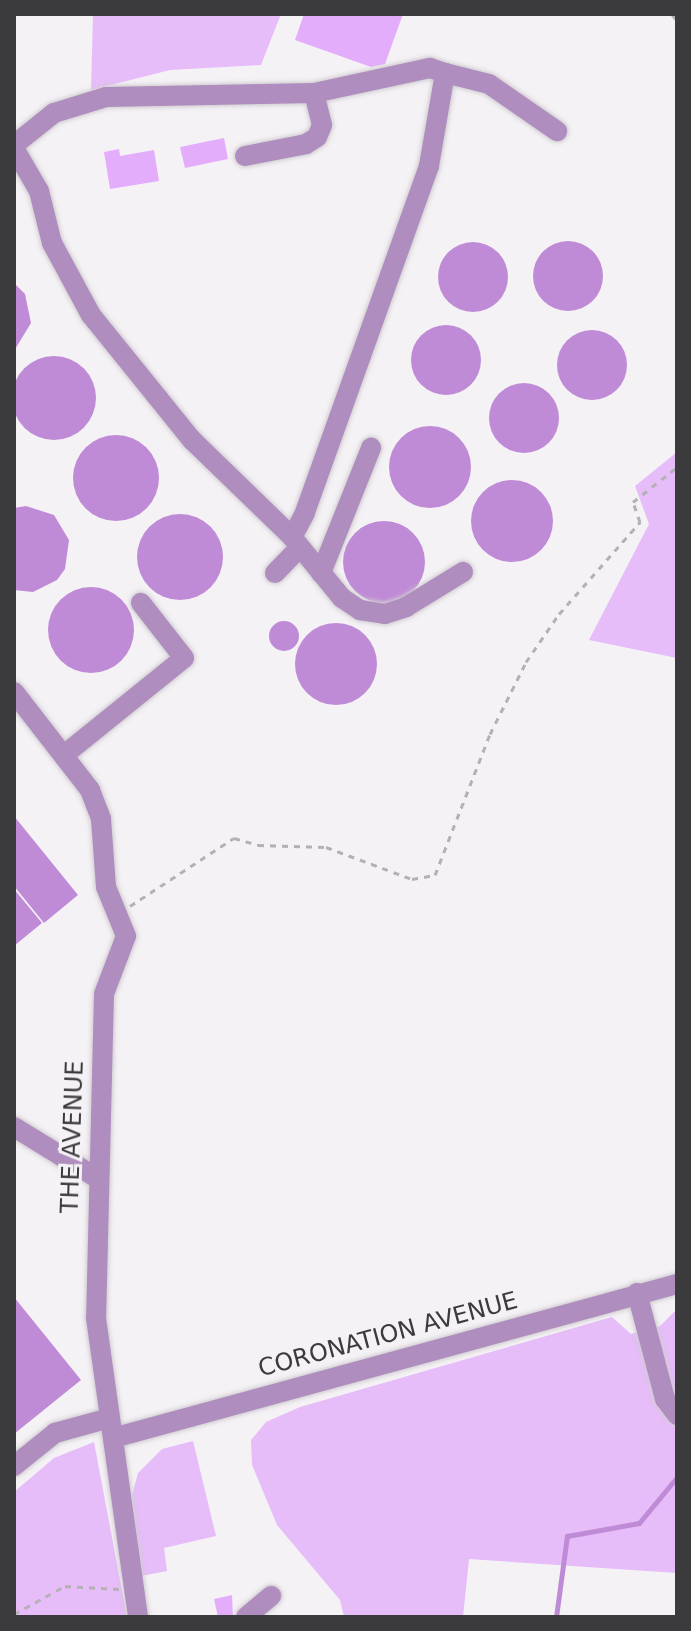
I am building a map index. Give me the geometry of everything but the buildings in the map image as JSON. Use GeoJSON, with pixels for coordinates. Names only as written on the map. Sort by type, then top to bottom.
{"type":"FeatureCollection","features":[{"type":"Feature","properties":{"kind":"street"},"geometry":{"type":"LineString","coordinates":[[463,572],[406,607],[385,614],[360,610],[342,598],[296,542],[230,482],[91,315],[52,243],[39,191],[14,146],[54,113],[106,97],[314,93],[430,68],[489,84],[557,131]]}},
{"type":"Feature","properties":{"kind":"street"},"geometry":{"type":"LineString","coordinates":[[275,573],[296,542],[429,166],[445,73]]}},
{"type":"Feature","properties":{"kind":"street"},"geometry":{"type":"LineString","coordinates":[[245,156],[306,144],[317,137],[322,125],[314,93]]}},
{"type":"Feature","properties":{"kind":"street"},"geometry":{"type":"LineString","coordinates":[[321,573],[371,448]]}},
{"type":"Feature","properties":{"kind":"street"},"geometry":{"type":"LineString","coordinates":[[64,755],[184,658],[141,603]]}},
{"type":"Feature","properties":{"kind":"street","name":"THE AVENUE"},"geometry":{"type":"LineString","coordinates":[[14,692],[90,790],[101,819],[106,887],[126,936],[104,994],[97,1178],[96,1318],[138,1617]]}},
{"type":"Feature","properties":{"kind":"street"},"geometry":{"type":"LineString","coordinates":[[14,1127],[97,1178]]}},
{"type":"Feature","properties":{"kind":"street","name":"CORONATION AVENUE"},"geometry":{"type":"LineString","coordinates":[[14,1466],[55,1433],[111,1428],[670,1286]]}},
{"type":"Feature","properties":{"kind":"street"},"geometry":{"type":"LineString","coordinates":[[637,1293],[665,1399],[677,1415]]}},
{"type":"Feature","properties":{"kind":"street"},"geometry":{"type":"LineString","coordinates":[[246,1617],[271,1596]]}},
{"type":"Feature","properties":{"kind":"path"},"geometry":{"type":"LineString","coordinates":[[672,14],[677,21]]}},
{"type":"Feature","properties":{"kind":"path"},"geometry":{"type":"LineString","coordinates":[[118,915],[234,838],[258,845],[326,847],[412,879],[435,875],[490,734],[526,662],[559,614],[640,522],[633,502],[677,467]]}},
{"type":"Feature","properties":{"kind":"path"},"geometry":{"type":"LineString","coordinates":[[14,1614],[65,1586],[132,1589]]}},
{"type":"Feature","properties":{"kind":"shaded area"},"geometry":{"type":"Polygon","coordinates":[[[93,14],[281,14],[261,65],[170,70],[91,90],[93,14]]]}},
{"type":"Feature","properties":{"kind":"shaded area"},"geometry":{"type":"Polygon","coordinates":[[[568,241],[593,251],[603,276],[593,301],[568,311],[543,301],[533,276],[543,251],[568,241]]]}},
{"type":"Feature","properties":{"kind":"shaded area"},"geometry":{"type":"Polygon","coordinates":[[[473,242],[498,252],[508,277],[498,302],[473,312],[448,302],[438,277],[448,252],[473,242]]]}},
{"type":"Feature","properties":{"kind":"shaded area"},"geometry":{"type":"Polygon","coordinates":[[[14,283],[25,294],[31,323],[14,351],[14,283]]]}},
{"type":"Feature","properties":{"kind":"shaded area"},"geometry":{"type":"Polygon","coordinates":[[[446,325],[471,335],[481,360],[471,385],[446,395],[421,385],[411,360],[421,335],[446,325]]]}},
{"type":"Feature","properties":{"kind":"shaded area"},"geometry":{"type":"Polygon","coordinates":[[[592,330],[617,340],[627,365],[617,390],[592,400],[567,390],[557,365],[567,340],[592,330]]]}},
{"type":"Feature","properties":{"kind":"shaded area"},"geometry":{"type":"Polygon","coordinates":[[[46,356],[62,356],[78,363],[89,374],[96,398],[93,414],[84,428],[62,440],[46,440],[30,433],[19,422],[12,406],[12,390],[19,374],[30,363],[46,356]]]}},
{"type":"Feature","properties":{"kind":"shaded area"},"geometry":{"type":"Polygon","coordinates":[[[524,383],[549,393],[559,418],[549,443],[524,453],[499,443],[489,418],[499,393],[524,383]]]}},
{"type":"Feature","properties":{"kind":"shaded area"},"geometry":{"type":"Polygon","coordinates":[[[430,426],[446,430],[459,438],[467,451],[471,467],[467,483],[459,496],[446,504],[430,508],[414,504],[401,496],[393,483],[389,467],[393,451],[401,438],[414,430],[430,426]]]}},
{"type":"Feature","properties":{"kind":"shaded area"},"geometry":{"type":"Polygon","coordinates":[[[116,435],[140,442],[152,454],[159,478],[152,502],[140,514],[116,521],[92,514],[80,502],[73,478],[80,454],[92,442],[116,435]]]}},
{"type":"Feature","properties":{"kind":"shaded area"},"geometry":{"type":"Polygon","coordinates":[[[677,452],[677,658],[589,640],[649,524],[635,486],[677,452]]]}},
{"type":"Feature","properties":{"kind":"shaded area"},"geometry":{"type":"Polygon","coordinates":[[[512,480],[528,484],[541,492],[549,505],[553,521],[549,537],[541,550],[528,558],[512,562],[496,558],[483,550],[475,537],[471,521],[475,505],[483,492],[496,484],[512,480]]]}},
{"type":"Feature","properties":{"kind":"shaded area"},"geometry":{"type":"Polygon","coordinates":[[[26,506],[54,515],[69,540],[65,569],[57,580],[33,592],[14,590],[14,508],[26,506]]]}},
{"type":"Feature","properties":{"kind":"shaded area"},"geometry":{"type":"Polygon","coordinates":[[[180,514],[204,521],[216,533],[223,557],[216,581],[204,593],[180,600],[156,593],[144,581],[137,557],[144,533],[156,521],[180,514]]]}},
{"type":"Feature","properties":{"kind":"shaded area"},"geometry":{"type":"Polygon","coordinates":[[[384,521],[400,525],[413,533],[421,546],[425,562],[421,578],[413,591],[400,599],[384,603],[368,599],[355,591],[347,578],[343,562],[347,546],[355,533],[368,525],[384,521]]]}},
{"type":"Feature","properties":{"kind":"shaded area"},"geometry":{"type":"Polygon","coordinates":[[[91,587],[115,594],[127,606],[134,630],[127,654],[115,666],[91,673],[67,666],[55,654],[48,630],[55,606],[67,594],[91,587]]]}},
{"type":"Feature","properties":{"kind":"shaded area"},"geometry":{"type":"Polygon","coordinates":[[[284,621],[294,626],[299,636],[294,646],[284,651],[274,646],[269,636],[274,626],[284,621]]]}},
{"type":"Feature","properties":{"kind":"shaded area"},"geometry":{"type":"Polygon","coordinates":[[[336,623],[352,627],[365,635],[373,648],[377,664],[373,680],[365,693],[352,701],[336,705],[320,701],[307,693],[299,680],[295,664],[299,648],[307,635],[320,627],[336,623]]]}},
{"type":"Feature","properties":{"kind":"shaded area"},"geometry":{"type":"Polygon","coordinates":[[[14,816],[78,895],[44,923],[14,886],[14,816]]]}},
{"type":"Feature","properties":{"kind":"shaded area"},"geometry":{"type":"Polygon","coordinates":[[[14,889],[42,923],[14,946],[14,889]]]}},
{"type":"Feature","properties":{"kind":"shaded area"},"geometry":{"type":"Polygon","coordinates":[[[14,1297],[81,1380],[14,1434],[14,1297]]]}},
{"type":"Feature","properties":{"kind":"shaded area"},"geometry":{"type":"Polygon","coordinates":[[[677,1309],[677,1573],[469,1559],[463,1617],[344,1617],[340,1600],[277,1525],[252,1465],[251,1440],[266,1422],[300,1407],[612,1317],[631,1334],[660,1326],[677,1309]]]}},
{"type":"Feature","properties":{"kind":"shaded area"},"geometry":{"type":"Polygon","coordinates":[[[193,1441],[216,1536],[164,1548],[167,1571],[141,1576],[132,1495],[138,1473],[162,1449],[193,1441]]]}},
{"type":"Feature","properties":{"kind":"shaded area"},"geometry":{"type":"Polygon","coordinates":[[[94,1442],[127,1617],[14,1617],[14,1492],[54,1458],[94,1442]]]}},
{"type":"Feature","properties":{"kind":"waterway"},"geometry":{"type":"LineString","coordinates":[[556,1617],[567,1536],[639,1523],[677,1477]]}}]}
